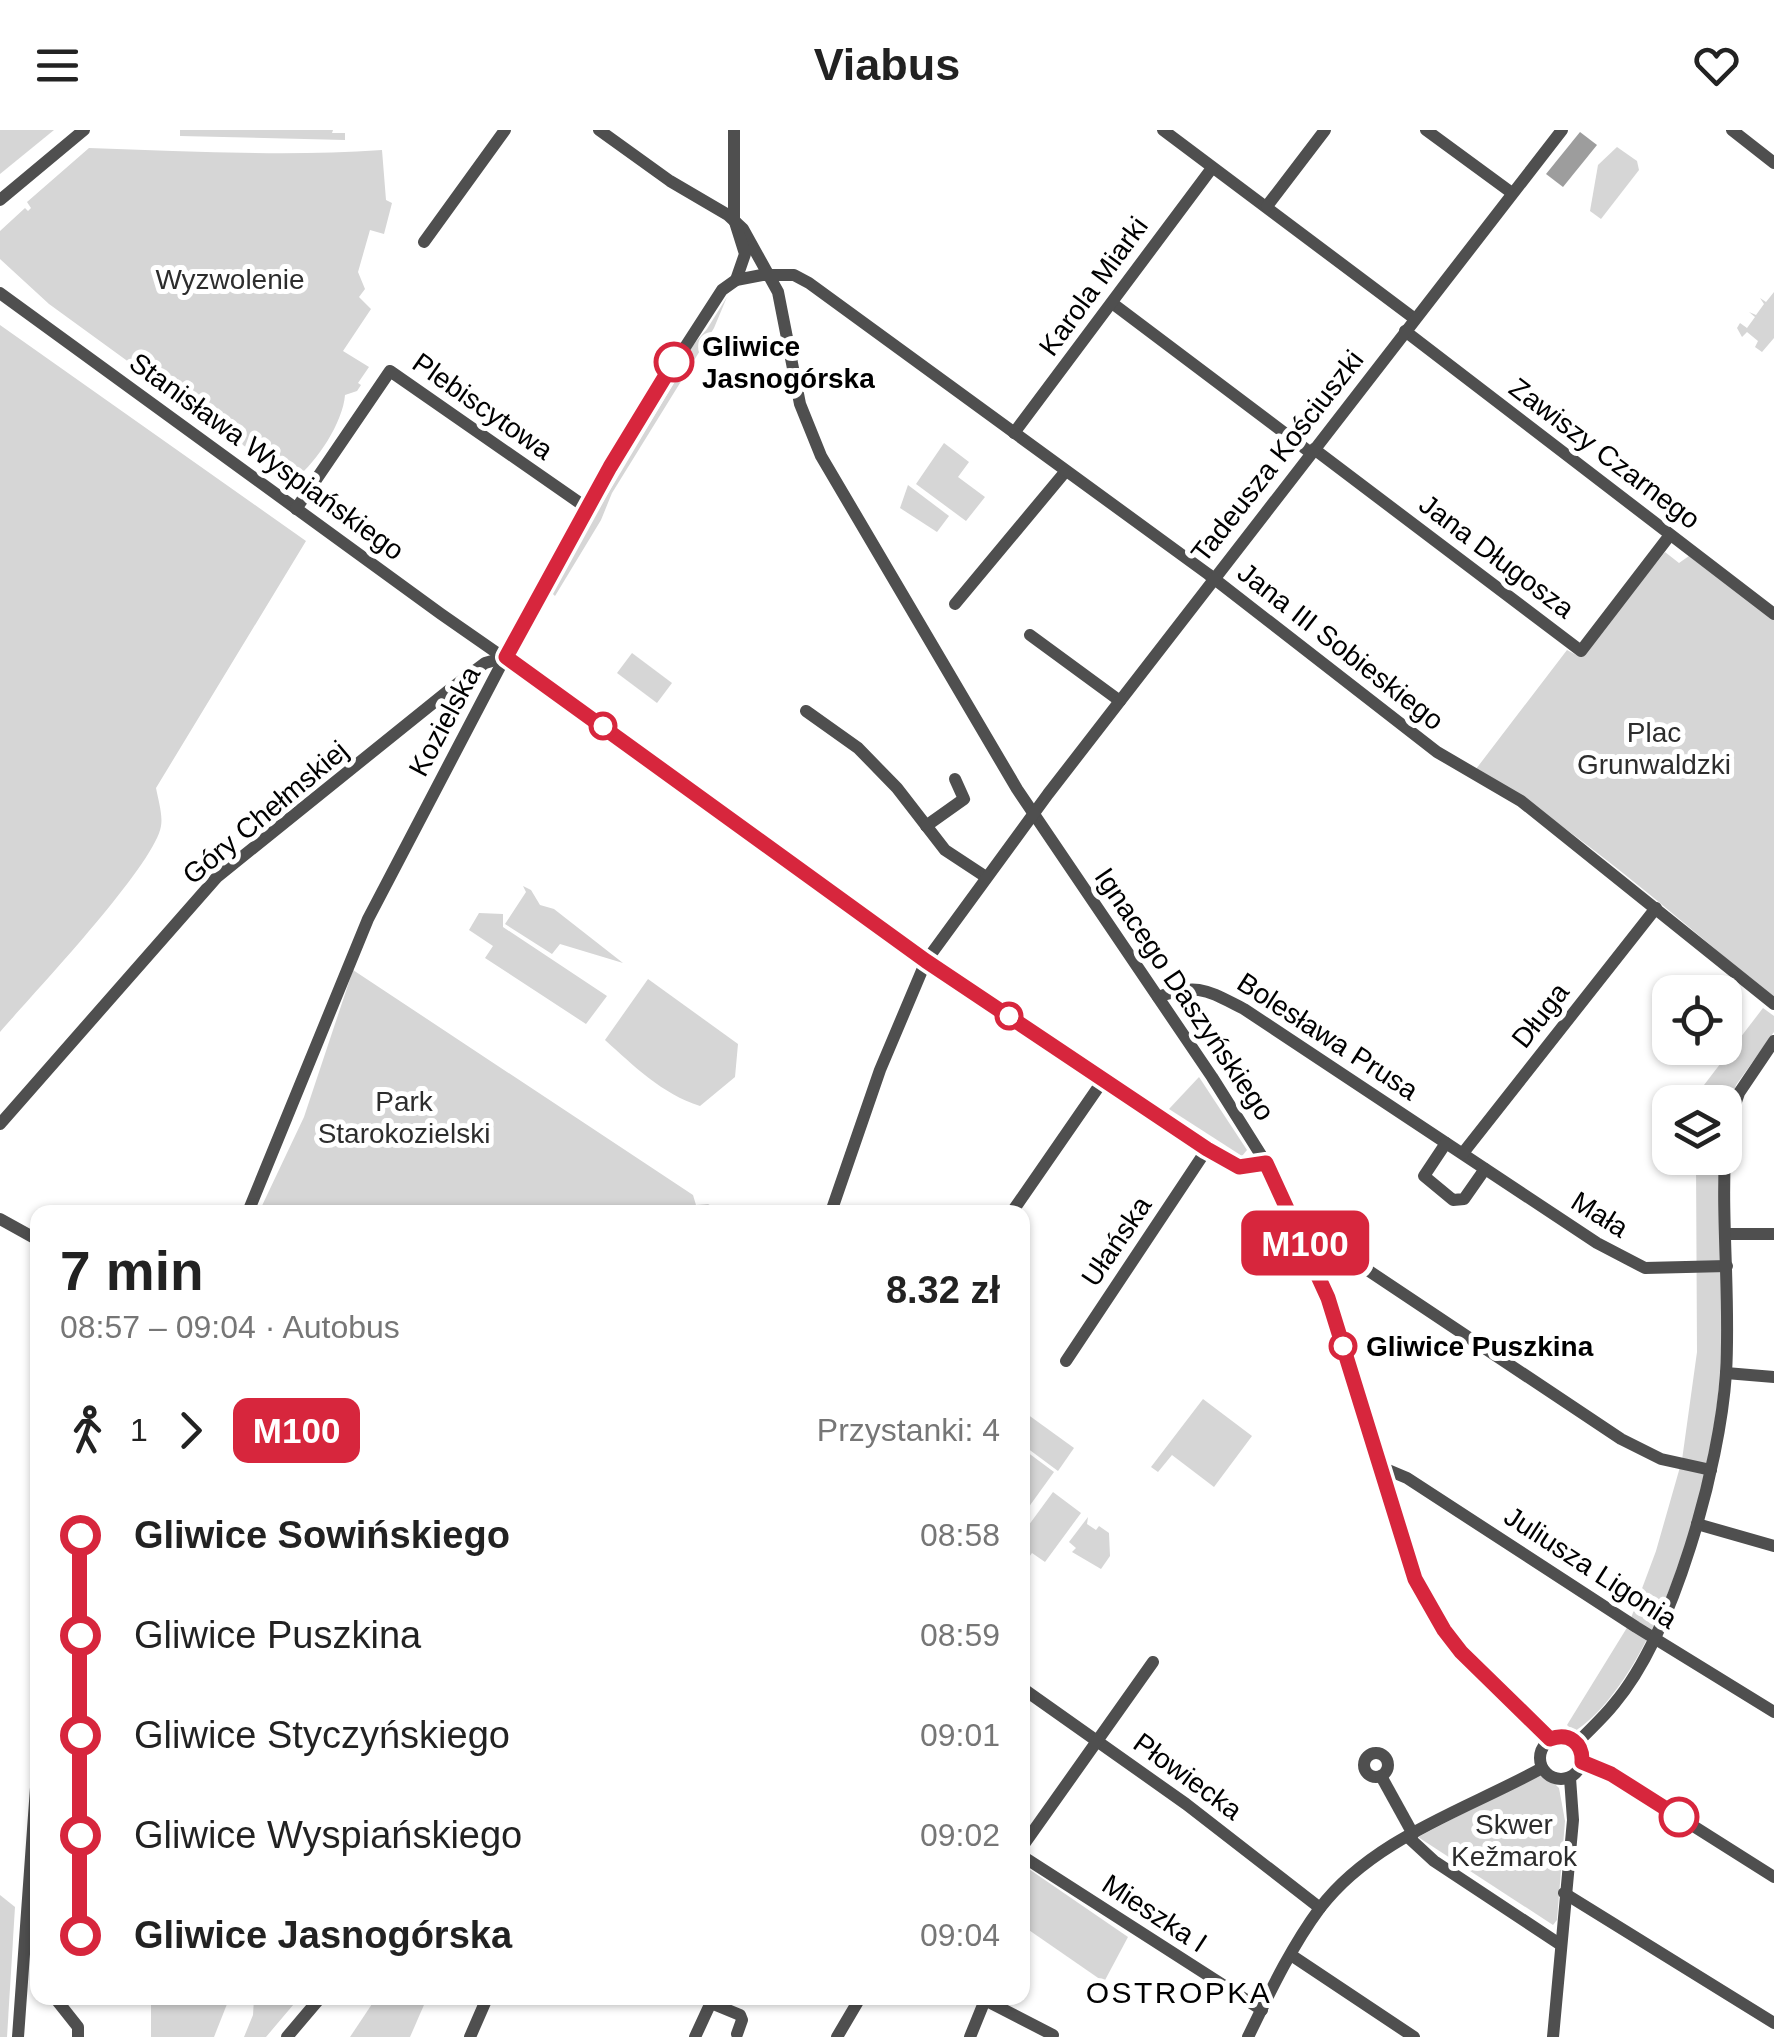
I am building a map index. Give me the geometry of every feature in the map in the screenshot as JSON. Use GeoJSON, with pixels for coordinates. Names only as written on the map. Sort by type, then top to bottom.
{"type":"FeatureCollection","features":[{"type":"Feature","properties":{"kind":"street"},"geometry":{"type":"LineString","coordinates":[[0,200],[84,130]]}},
{"type":"Feature","properties":{"kind":"street"},"geometry":{"type":"LineString","coordinates":[[424,242],[506,130]]}},
{"type":"Feature","properties":{"kind":"street"},"geometry":{"type":"LineString","coordinates":[[734,130],[734,220],[745,254],[736,280],[771,276]]}},
{"type":"Feature","properties":{"kind":"street"},"geometry":{"type":"LineString","coordinates":[[1163,130],[1415,319]]}},
{"type":"Feature","properties":{"kind":"street"},"geometry":{"type":"LineString","coordinates":[[1267,206],[1324,130]]}},
{"type":"Feature","properties":{"kind":"street"},"geometry":{"type":"LineString","coordinates":[[1426,130],[1512,193]]}},
{"type":"Feature","properties":{"kind":"street","name":"Tadeusza Kościuszki"},"geometry":{"type":"LineString","coordinates":[[833,1205],[880,1070],[926,961],[1120,701],[1562,130]]}},
{"type":"Feature","properties":{"kind":"street"},"geometry":{"type":"LineString","coordinates":[[1732,130],[1774,163]]}},
{"type":"Feature","properties":{"kind":"street"},"geometry":{"type":"LineString","coordinates":[[605,133],[670,182],[734,220]]}},
{"type":"Feature","properties":{"kind":"street","name":"Karola Miarki"},"geometry":{"type":"LineString","coordinates":[[1014,433],[1212,168]]}},
{"type":"Feature","properties":{"kind":"street","name":"Ignacego Daszyńskiego"},"geometry":{"type":"LineString","coordinates":[[734,220],[744,229],[780,297],[800,404],[812,438],[1034,814],[1244,1124],[1266,1163],[1307,1248],[1336,1322],[1405,1553],[1432,1612],[1461,1652],[1550,1739]]}},
{"type":"Feature","properties":{"kind":"street","name":"Jana III Sobieskiego"},"geometry":{"type":"LineString","coordinates":[[771,276],[802,278],[1214,579],[1437,752],[1520,801],[1774,1004]]}},
{"type":"Feature","properties":{"kind":"street","name":"Kozielska"},"geometry":{"type":"LineString","coordinates":[[251,1205],[363,929],[587,508],[716,298],[736,280]]}},
{"type":"Feature","properties":{"kind":"street","name":"Stanisława Wyspiańskiego"},"geometry":{"type":"LineString","coordinates":[[0,293],[926,961],[1207,1149],[1239,1167],[1266,1163]]}},
{"type":"Feature","properties":{"kind":"street"},"geometry":{"type":"LineString","coordinates":[[1112,303],[1313,451]]}},
{"type":"Feature","properties":{"kind":"street","name":"Zawiszy Czarnego"},"geometry":{"type":"LineString","coordinates":[[1405,332],[1774,614]]}},
{"type":"Feature","properties":{"kind":"street","name":"Plebiscytowa"},"geometry":{"type":"LineString","coordinates":[[296,509],[390,371],[587,508]]}},
{"type":"Feature","properties":{"kind":"street","name":"Jana Długosza"},"geometry":{"type":"LineString","coordinates":[[1313,451],[1581,651],[1670,535]]}},
{"type":"Feature","properties":{"kind":"street"},"geometry":{"type":"LineString","coordinates":[[954,604],[1065,472]]}},
{"type":"Feature","properties":{"kind":"street"},"geometry":{"type":"LineString","coordinates":[[1030,636],[1120,701]]}},
{"type":"Feature","properties":{"kind":"street","name":"Góry Chełmskiej"},"geometry":{"type":"LineString","coordinates":[[0,1124],[218,878],[453,687],[486,663],[506,657]]}},
{"type":"Feature","properties":{"kind":"street"},"geometry":{"type":"LineString","coordinates":[[806,711],[858,748],[897,788],[945,850],[986,877]]}},
{"type":"Feature","properties":{"kind":"street"},"geometry":{"type":"LineString","coordinates":[[926,826],[964,799],[955,780]]}},
{"type":"Feature","properties":{"kind":"street","name":"Długa"},"geometry":{"type":"LineString","coordinates":[[1464,1153],[1656,908]]}},
{"type":"Feature","properties":{"kind":"street","name":"Bolesława Prusa"},"geometry":{"type":"LineString","coordinates":[[1158,997],[1189,987],[1215,994],[1464,1153]]}},
{"type":"Feature","properties":{"kind":"street"},"geometry":{"type":"LineString","coordinates":[[1577,1743],[1614,1704],[1653,1637],[1697,1524],[1711,1470],[1726,1373],[1727,1128],[1738,1092],[1774,1041]]}},
{"type":"Feature","properties":{"kind":"street"},"geometry":{"type":"LineString","coordinates":[[1017,1205],[1104,1079]]}},
{"type":"Feature","properties":{"kind":"street"},"geometry":{"type":"LineString","coordinates":[[1446,1143],[1424,1178],[1453,1200],[1464,1199],[1485,1169]]}},
{"type":"Feature","properties":{"kind":"street","name":"Ułańska"},"geometry":{"type":"LineString","coordinates":[[1066,1361],[1207,1149]]}},
{"type":"Feature","properties":{"kind":"street","name":"Mała"},"geometry":{"type":"LineString","coordinates":[[1464,1153],[1636,1264],[1657,1268],[1726,1266]]}},
{"type":"Feature","properties":{"kind":"street"},"geometry":{"type":"LineString","coordinates":[[0,1219],[30,1236]]}},
{"type":"Feature","properties":{"kind":"street"},"geometry":{"type":"LineString","coordinates":[[1726,1234],[1774,1234]]}},
{"type":"Feature","properties":{"kind":"street"},"geometry":{"type":"LineString","coordinates":[[1307,1248],[1324,1244],[1340,1251],[1646,1452],[1711,1470]]}},
{"type":"Feature","properties":{"kind":"street"},"geometry":{"type":"LineString","coordinates":[[1726,1373],[1774,1377]]}},
{"type":"Feature","properties":{"kind":"street","name":"Juliusza Ligonia"},"geometry":{"type":"LineString","coordinates":[[1380,1470],[1407,1478],[1774,1712]]}},
{"type":"Feature","properties":{"kind":"street"},"geometry":{"type":"LineString","coordinates":[[1697,1524],[1774,1546]]}},
{"type":"Feature","properties":{"kind":"street"},"geometry":{"type":"LineString","coordinates":[[1030,1835],[1153,1662]]}},
{"type":"Feature","properties":{"kind":"street","name":"Płowiecka"},"geometry":{"type":"LineString","coordinates":[[1030,1694],[1186,1804],[1320,1908]]}},
{"type":"Feature","properties":{"kind":"street"},"geometry":{"type":"LineString","coordinates":[[1570,1778],[1556,1779],[1542,1768],[1540,1754],[1550,1739],[1564,1736],[1577,1743],[1582,1762]]}},
{"type":"Feature","properties":{"kind":"street"},"geometry":{"type":"LineString","coordinates":[[1552,2037],[1573,1820],[1570,1778],[1582,1762]]}},
{"type":"Feature","properties":{"kind":"street"},"geometry":{"type":"LineString","coordinates":[[1582,1762],[1611,1774],[1774,1877]]}},
{"type":"Feature","properties":{"kind":"street"},"geometry":{"type":"LineString","coordinates":[[1248,2037],[1320,1908],[1360,1868],[1410,1836],[1542,1768]]}},
{"type":"Feature","properties":{"kind":"street"},"geometry":{"type":"LineString","coordinates":[[1381,1776],[1416,1848],[1561,1945]]}},
{"type":"Feature","properties":{"kind":"street","name":"Mieszka I"},"geometry":{"type":"LineString","coordinates":[[1030,1861],[1262,2010]]}},
{"type":"Feature","properties":{"kind":"street"},"geometry":{"type":"LineString","coordinates":[[1564,1894],[1774,2023]]}},
{"type":"Feature","properties":{"kind":"street"},"geometry":{"type":"LineString","coordinates":[[1291,1955],[1414,2037]]}},
{"type":"Feature","properties":{"kind":"street"},"geometry":{"type":"LineString","coordinates":[[18,2037],[30,1977]]}},
{"type":"Feature","properties":{"kind":"street"},"geometry":{"type":"LineString","coordinates":[[60,2005],[78,2028],[78,2037]]}},
{"type":"Feature","properties":{"kind":"street"},"geometry":{"type":"LineString","coordinates":[[286,2037],[314,2005]]}},
{"type":"Feature","properties":{"kind":"street"},"geometry":{"type":"LineString","coordinates":[[470,2037],[485,2005]]}},
{"type":"Feature","properties":{"kind":"street"},"geometry":{"type":"LineString","coordinates":[[696,2037],[710,2005]]}},
{"type":"Feature","properties":{"kind":"street"},"geometry":{"type":"LineString","coordinates":[[721,2005],[740,2015],[737,2034]]}},
{"type":"Feature","properties":{"kind":"street"},"geometry":{"type":"LineString","coordinates":[[837,2037],[854,2005]]}},
{"type":"Feature","properties":{"kind":"street"},"geometry":{"type":"LineString","coordinates":[[970,2037],[981,2005]]}},
{"type":"Feature","properties":{"kind":"street"},"geometry":{"type":"LineString","coordinates":[[995,2005],[1053,2035]]}},
{"type":"Feature","properties":{"kind":"green space"},"geometry":{"type":"Polygon","coordinates":[[[0,130],[54,130],[0,174],[0,130]]]}},
{"type":"Feature","properties":{"kind":"green space"},"geometry":{"type":"Polygon","coordinates":[[[180,130],[333,130],[332,133],[345,133],[345,140],[180,136],[180,130]]]}},
{"type":"Feature","properties":{"kind":"green space"},"geometry":{"type":"Polygon","coordinates":[[[1617,147],[1637,161],[1639,170],[1601,219],[1590,211],[1598,165],[1617,147]]]}},
{"type":"Feature","properties":{"kind":"green space","name":"Wyzwolenie"},"geometry":{"type":"Polygon","coordinates":[[[89,148],[272,153],[382,150],[386,200],[392,203],[384,234],[370,230],[358,272],[365,289],[359,297],[371,309],[343,351],[369,367],[357,391],[345,395],[328,441],[296,478],[283,474],[49,304],[0,259],[0,231],[25,208],[28,211],[31,208],[27,202],[89,148]]]}},
{"type":"Feature","properties":{"kind":"green space"},"geometry":{"type":"Polygon","coordinates":[[[1774,292],[1774,338],[1762,352],[1755,347],[1758,341],[1747,332],[1742,337],[1737,328],[1740,323],[1747,328],[1755,317],[1749,312],[1756,315],[1764,304],[1760,298],[1766,302],[1774,292]]]}},
{"type":"Feature","properties":{"kind":"green space"},"geometry":{"type":"Polygon","coordinates":[[[727,297],[714,328],[612,493],[601,520],[555,596],[550,591],[687,361],[687,352],[727,297]]]}},
{"type":"Feature","properties":{"kind":"green space"},"geometry":{"type":"Polygon","coordinates":[[[0,325],[306,541],[156,788],[161,826],[154,845],[116,899],[0,1032],[0,325]]]}},
{"type":"Feature","properties":{"kind":"green space"},"geometry":{"type":"Polygon","coordinates":[[[944,443],[969,462],[958,477],[985,497],[966,521],[916,484],[944,443]]]}},
{"type":"Feature","properties":{"kind":"green space"},"geometry":{"type":"Polygon","coordinates":[[[908,485],[949,516],[937,532],[900,508],[908,485]]]}},
{"type":"Feature","properties":{"kind":"green space","name":"Plac Grunwaldzki"},"geometry":{"type":"Polygon","coordinates":[[[1665,552],[1679,563],[1689,556],[1774,620],[1774,998],[1592,849],[1476,769],[1567,650],[1580,657],[1665,552]]]}},
{"type":"Feature","properties":{"kind":"green space"},"geometry":{"type":"Polygon","coordinates":[[[632,653],[672,683],[657,703],[617,673],[632,653]]]}},
{"type":"Feature","properties":{"kind":"green space"},"geometry":{"type":"Polygon","coordinates":[[[523,886],[531,890],[540,905],[554,909],[623,963],[560,944],[552,954],[505,924],[526,892],[523,886]]]}},
{"type":"Feature","properties":{"kind":"green space"},"geometry":{"type":"Polygon","coordinates":[[[479,913],[503,914],[503,927],[607,996],[586,1024],[485,958],[493,946],[469,930],[479,913]]]}},
{"type":"Feature","properties":{"kind":"green space","name":"Park Starokozielski"},"geometry":{"type":"Polygon","coordinates":[[[353,970],[693,1195],[696,1205],[262,1205],[304,1117],[353,970]]]}},
{"type":"Feature","properties":{"kind":"green space"},"geometry":{"type":"Polygon","coordinates":[[[648,979],[738,1044],[735,1077],[700,1106],[661,1087],[605,1040],[648,979]]]}},
{"type":"Feature","properties":{"kind":"green space"},"geometry":{"type":"Polygon","coordinates":[[[1763,1008],[1774,1016],[1774,1032],[1736,1085],[1704,1085],[1719,1065],[1742,1065],[1742,1035],[1763,1008]]]}},
{"type":"Feature","properties":{"kind":"green space"},"geometry":{"type":"Polygon","coordinates":[[[1199,1077],[1247,1150],[1242,1156],[1169,1109],[1199,1077]]]}},
{"type":"Feature","properties":{"kind":"green space"},"geometry":{"type":"Polygon","coordinates":[[[1696,1175],[1719,1175],[1720,1372],[1716,1414],[1694,1514],[1657,1619],[1632,1666],[1605,1704],[1574,1732],[1567,1725],[1628,1626],[1656,1551],[1682,1460],[1697,1352],[1696,1175]]]}},
{"type":"Feature","properties":{"kind":"green space"},"geometry":{"type":"Polygon","coordinates":[[[1203,1399],[1252,1436],[1214,1487],[1172,1455],[1158,1472],[1151,1467],[1203,1399]]]}},
{"type":"Feature","properties":{"kind":"green space"},"geometry":{"type":"Polygon","coordinates":[[[1030,1416],[1074,1448],[1058,1471],[1030,1450],[1030,1416]]]}},
{"type":"Feature","properties":{"kind":"green space"},"geometry":{"type":"Polygon","coordinates":[[[1030,1454],[1054,1472],[1030,1505],[1030,1454]]]}},
{"type":"Feature","properties":{"kind":"green space"},"geometry":{"type":"Polygon","coordinates":[[[1053,1492],[1081,1513],[1045,1562],[1032,1553],[1030,1556],[1030,1523],[1053,1492]]]}},
{"type":"Feature","properties":{"kind":"green space"},"geometry":{"type":"Polygon","coordinates":[[[1088,1517],[1087,1524],[1109,1533],[1110,1556],[1101,1569],[1072,1552],[1076,1548],[1069,1542],[1088,1517]]]}},
{"type":"Feature","properties":{"kind":"green space","name":"Skwer Kežmarok"},"geometry":{"type":"Polygon","coordinates":[[[1542,1772],[1559,1788],[1565,1821],[1557,1920],[1553,1925],[1418,1837],[1542,1772]]]}},
{"type":"Feature","properties":{"kind":"green space"},"geometry":{"type":"Polygon","coordinates":[[[1030,1870],[1128,1937],[1104,1982],[1030,1931],[1030,1870]]]}},
{"type":"Feature","properties":{"kind":"green space"},"geometry":{"type":"Polygon","coordinates":[[[0,1895],[15,1907],[7,2037],[0,2037],[0,1895]]]}},
{"type":"Feature","properties":{"kind":"green space"},"geometry":{"type":"Polygon","coordinates":[[[151,2005],[227,2005],[214,2037],[151,2037],[151,2005]]]}},
{"type":"Feature","properties":{"kind":"green space"},"geometry":{"type":"Polygon","coordinates":[[[254,2005],[293,2005],[266,2037],[244,2037],[254,2005]]]}},
{"type":"Feature","properties":{"kind":"green space"},"geometry":{"type":"Polygon","coordinates":[[[371,2005],[424,2005],[410,2037],[350,2037],[371,2005]]]}},
{"type":"Feature","properties":{"kind":"shaded area"},"geometry":{"type":"Polygon","coordinates":[[[1580,132],[1597,145],[1563,187],[1546,174],[1580,132]]]}},
{"type":"Feature","properties":{"kind":"bus line","name":"M100"},"geometry":{"type":"LineString","coordinates":[[674,362],[610,467],[506,657],[926,961],[1207,1149],[1239,1167],[1266,1163],[1328,1298],[1405,1553],[1432,1612],[1461,1652],[1550,1739],[1571,1738],[1581,1749],[1582,1762],[1611,1774],[1679,1817]]}},
{"type":"Feature","properties":{"kind":"place","name":"Gliwice Jasnogórska"},"geometry":{"type":"Point","coordinates":[674,362]}},
{"type":"Feature","properties":{"kind":"place","name":"Gliwice Puszkina"},"geometry":{"type":"Point","coordinates":[1343,1346]}},
{"type":"Feature","properties":{"kind":"district","name":"OSTROPKA"},"geometry":{"type":"Point","coordinates":[1179,1993]}}]}
